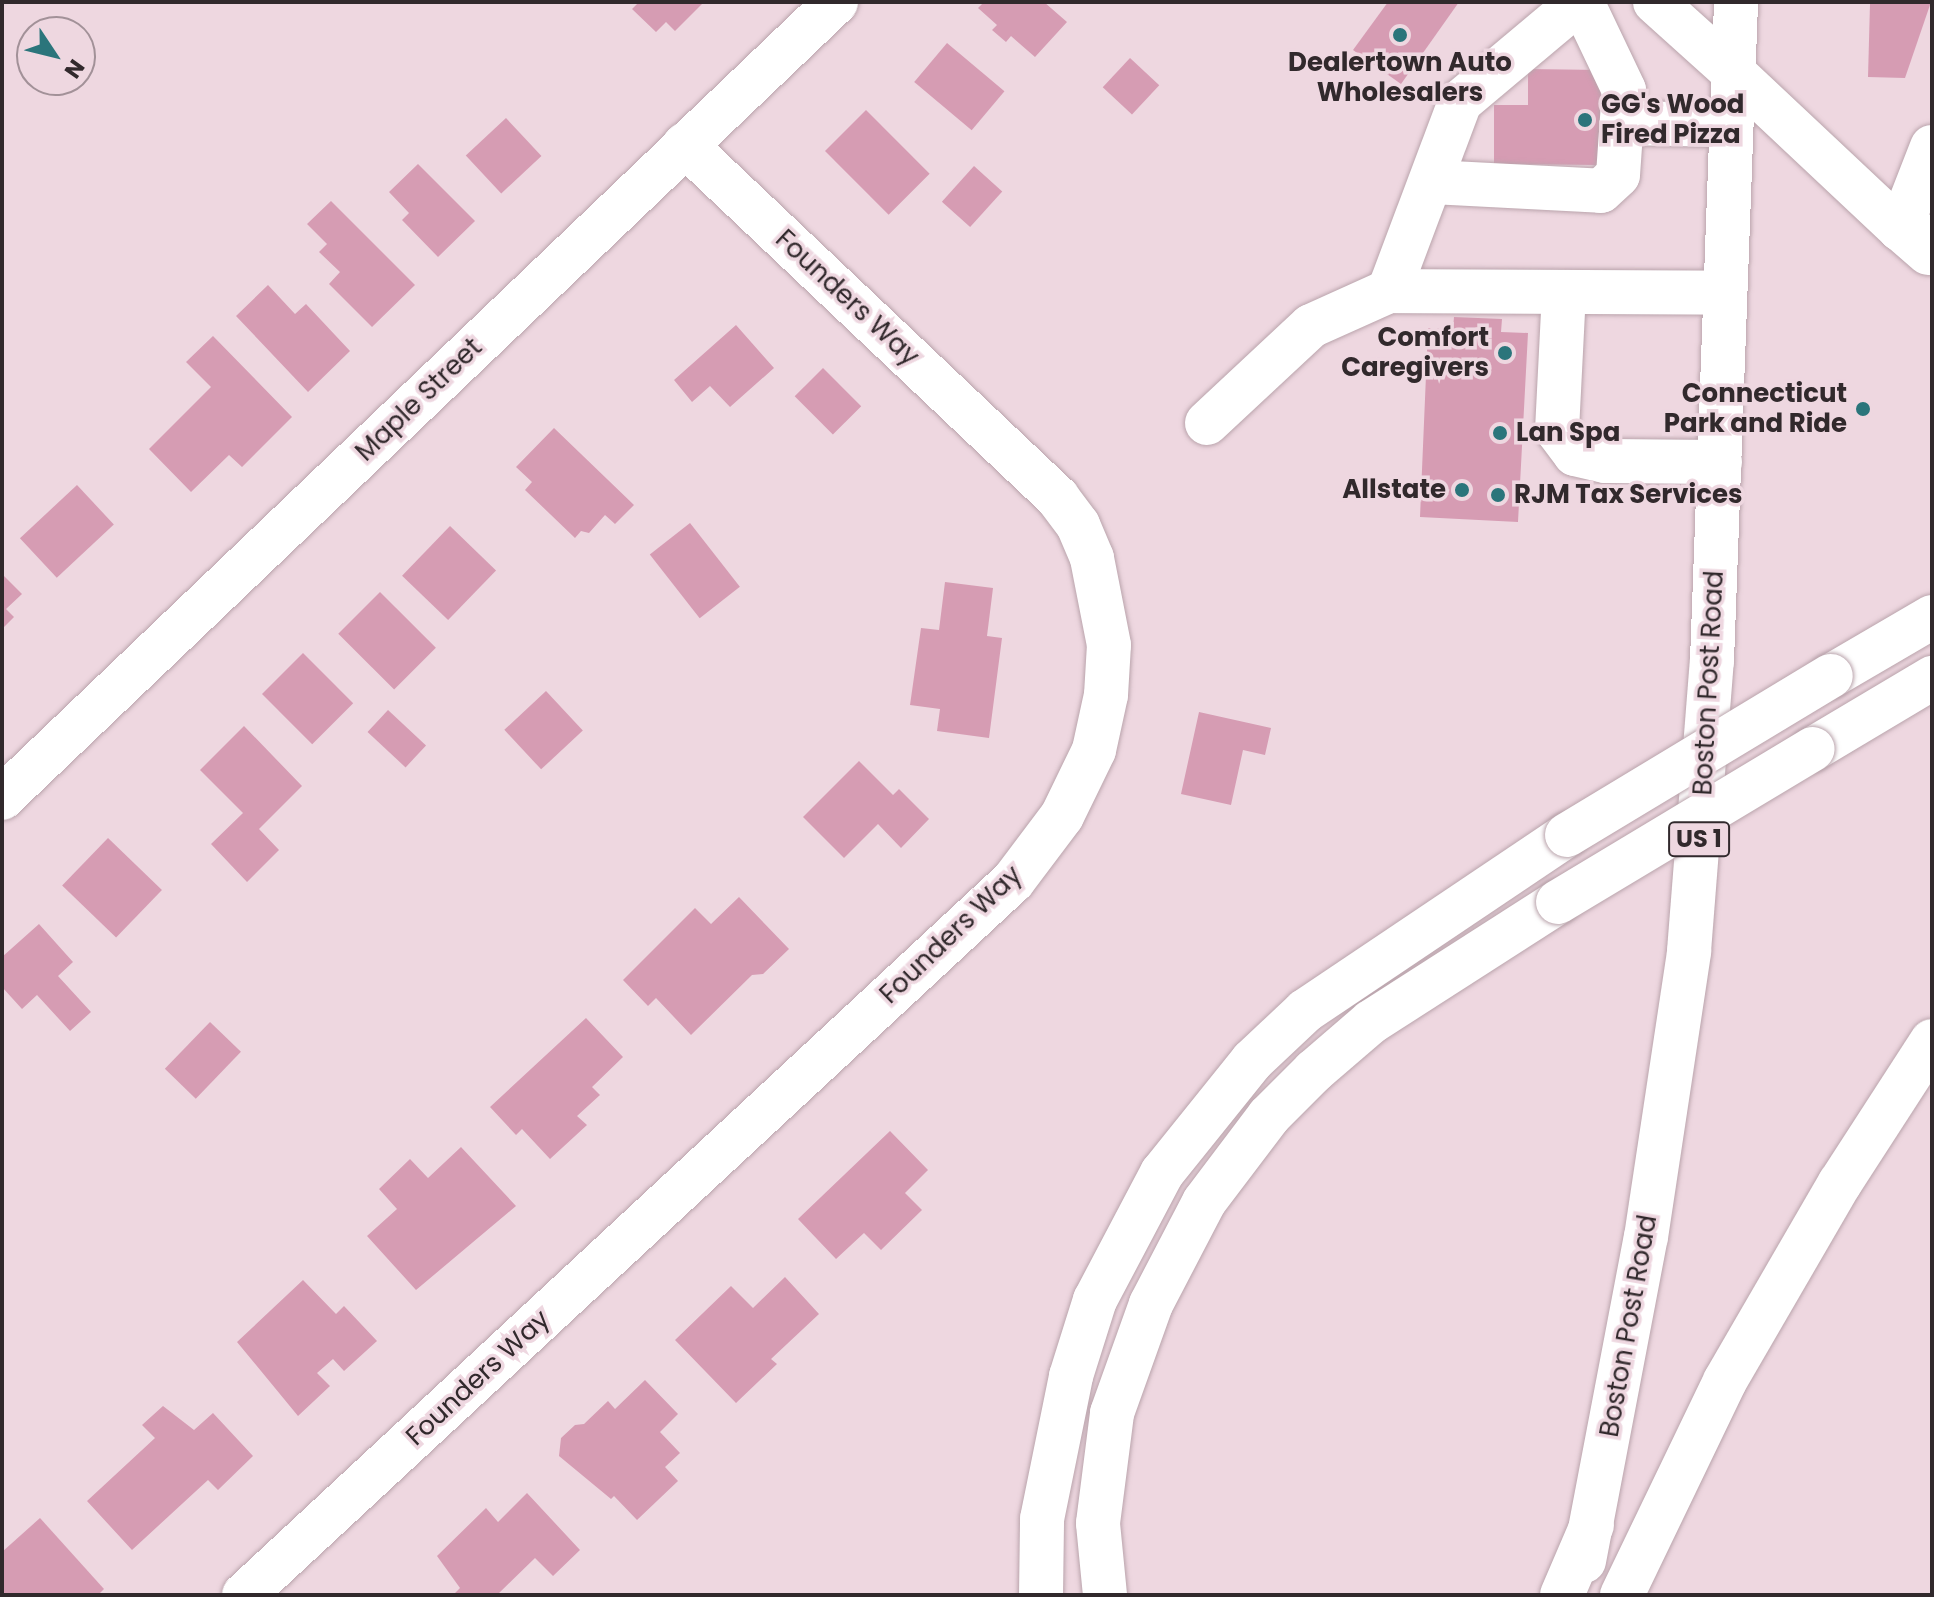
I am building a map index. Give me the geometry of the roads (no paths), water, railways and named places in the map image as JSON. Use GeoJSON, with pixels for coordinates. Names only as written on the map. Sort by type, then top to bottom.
{"type":"FeatureCollection","features":[{"type":"Feature","properties":{"kind":"main road","name":"Maple Street"},"geometry":{"type":"LineString","coordinates":[[2,798],[836,2]]}},
{"type":"Feature","properties":{"kind":"main road"},"geometry":{"type":"LineString","coordinates":[[1389,291],[1460,102],[1580,2],[1624,90],[1618,175],[1601,191],[1432,182]]}},
{"type":"Feature","properties":{"kind":"main road"},"geometry":{"type":"LineString","coordinates":[[1655,2],[1921,241]]}},
{"type":"Feature","properties":{"kind":"main road","name":"Boston Post Road"},"geometry":{"type":"LineString","coordinates":[[1577,1595],[1663,1137],[1689,951],[1712,661],[1736,2]]}},
{"type":"Feature","properties":{"kind":"main road"},"geometry":{"type":"LineString","coordinates":[[1622,123],[1731,125]]}},
{"type":"Feature","properties":{"kind":"main road","name":"Founders Way"},"geometry":{"type":"LineString","coordinates":[[244,1595],[1013,881],[1062,816],[1094,750],[1106,695],[1109,645],[1095,570],[1078,525],[1058,498],[685,145]]}},
{"type":"Feature","properties":{"kind":"main road"},"geometry":{"type":"LineString","coordinates":[[1921,241],[1932,147]]}},
{"type":"Feature","properties":{"kind":"main road"},"geometry":{"type":"LineString","coordinates":[[1207,423],[1311,326],[1389,291],[1724,293]]}},
{"type":"Feature","properties":{"kind":"main road"},"geometry":{"type":"LineString","coordinates":[[1564,292],[1557,430],[1575,454],[1605,461],[1720,462]]}},
{"type":"Feature","properties":{"kind":"main road"},"geometry":{"type":"LineString","coordinates":[[1041,1595],[1042,1519],[1071,1376],[1095,1300],[1162,1173],[1252,1061],[1305,1011],[1567,835],[1932,617]]}},
{"type":"Feature","properties":{"kind":"main road"},"geometry":{"type":"LineString","coordinates":[[1105,1595],[1098,1523],[1112,1413],[1151,1304],[1204,1202],[1269,1116],[1314,1071],[1371,1022],[1558,902],[1932,678]]}},
{"type":"Feature","properties":{"kind":"main road"},"geometry":{"type":"LineString","coordinates":[[1622,1595],[1725,1381],[1840,1183],[1932,1041]]}},
{"type":"Feature","properties":{"kind":"main road"},"geometry":{"type":"LineString","coordinates":[[1562,1595],[1592,1525]]}},
{"type":"Feature","properties":{"kind":"place","name":"Dealertown Auto Wholesalers"},"geometry":{"type":"Point","coordinates":[1400,35]}},
{"type":"Feature","properties":{"kind":"place","name":"GG's Wood Fired Pizza"},"geometry":{"type":"Point","coordinates":[1585,120]}},
{"type":"Feature","properties":{"kind":"place","name":"Comfort Caregivers"},"geometry":{"type":"Point","coordinates":[1505,353]}},
{"type":"Feature","properties":{"kind":"place","name":"Connecticut Park and Ride"},"geometry":{"type":"Point","coordinates":[1863,409]}},
{"type":"Feature","properties":{"kind":"place","name":"Lan Spa"},"geometry":{"type":"Point","coordinates":[1500,433]}},
{"type":"Feature","properties":{"kind":"place","name":"Allstate"},"geometry":{"type":"Point","coordinates":[1462,490]}},
{"type":"Feature","properties":{"kind":"place","name":"RJM Tax Services"},"geometry":{"type":"Point","coordinates":[1498,495]}}]}
